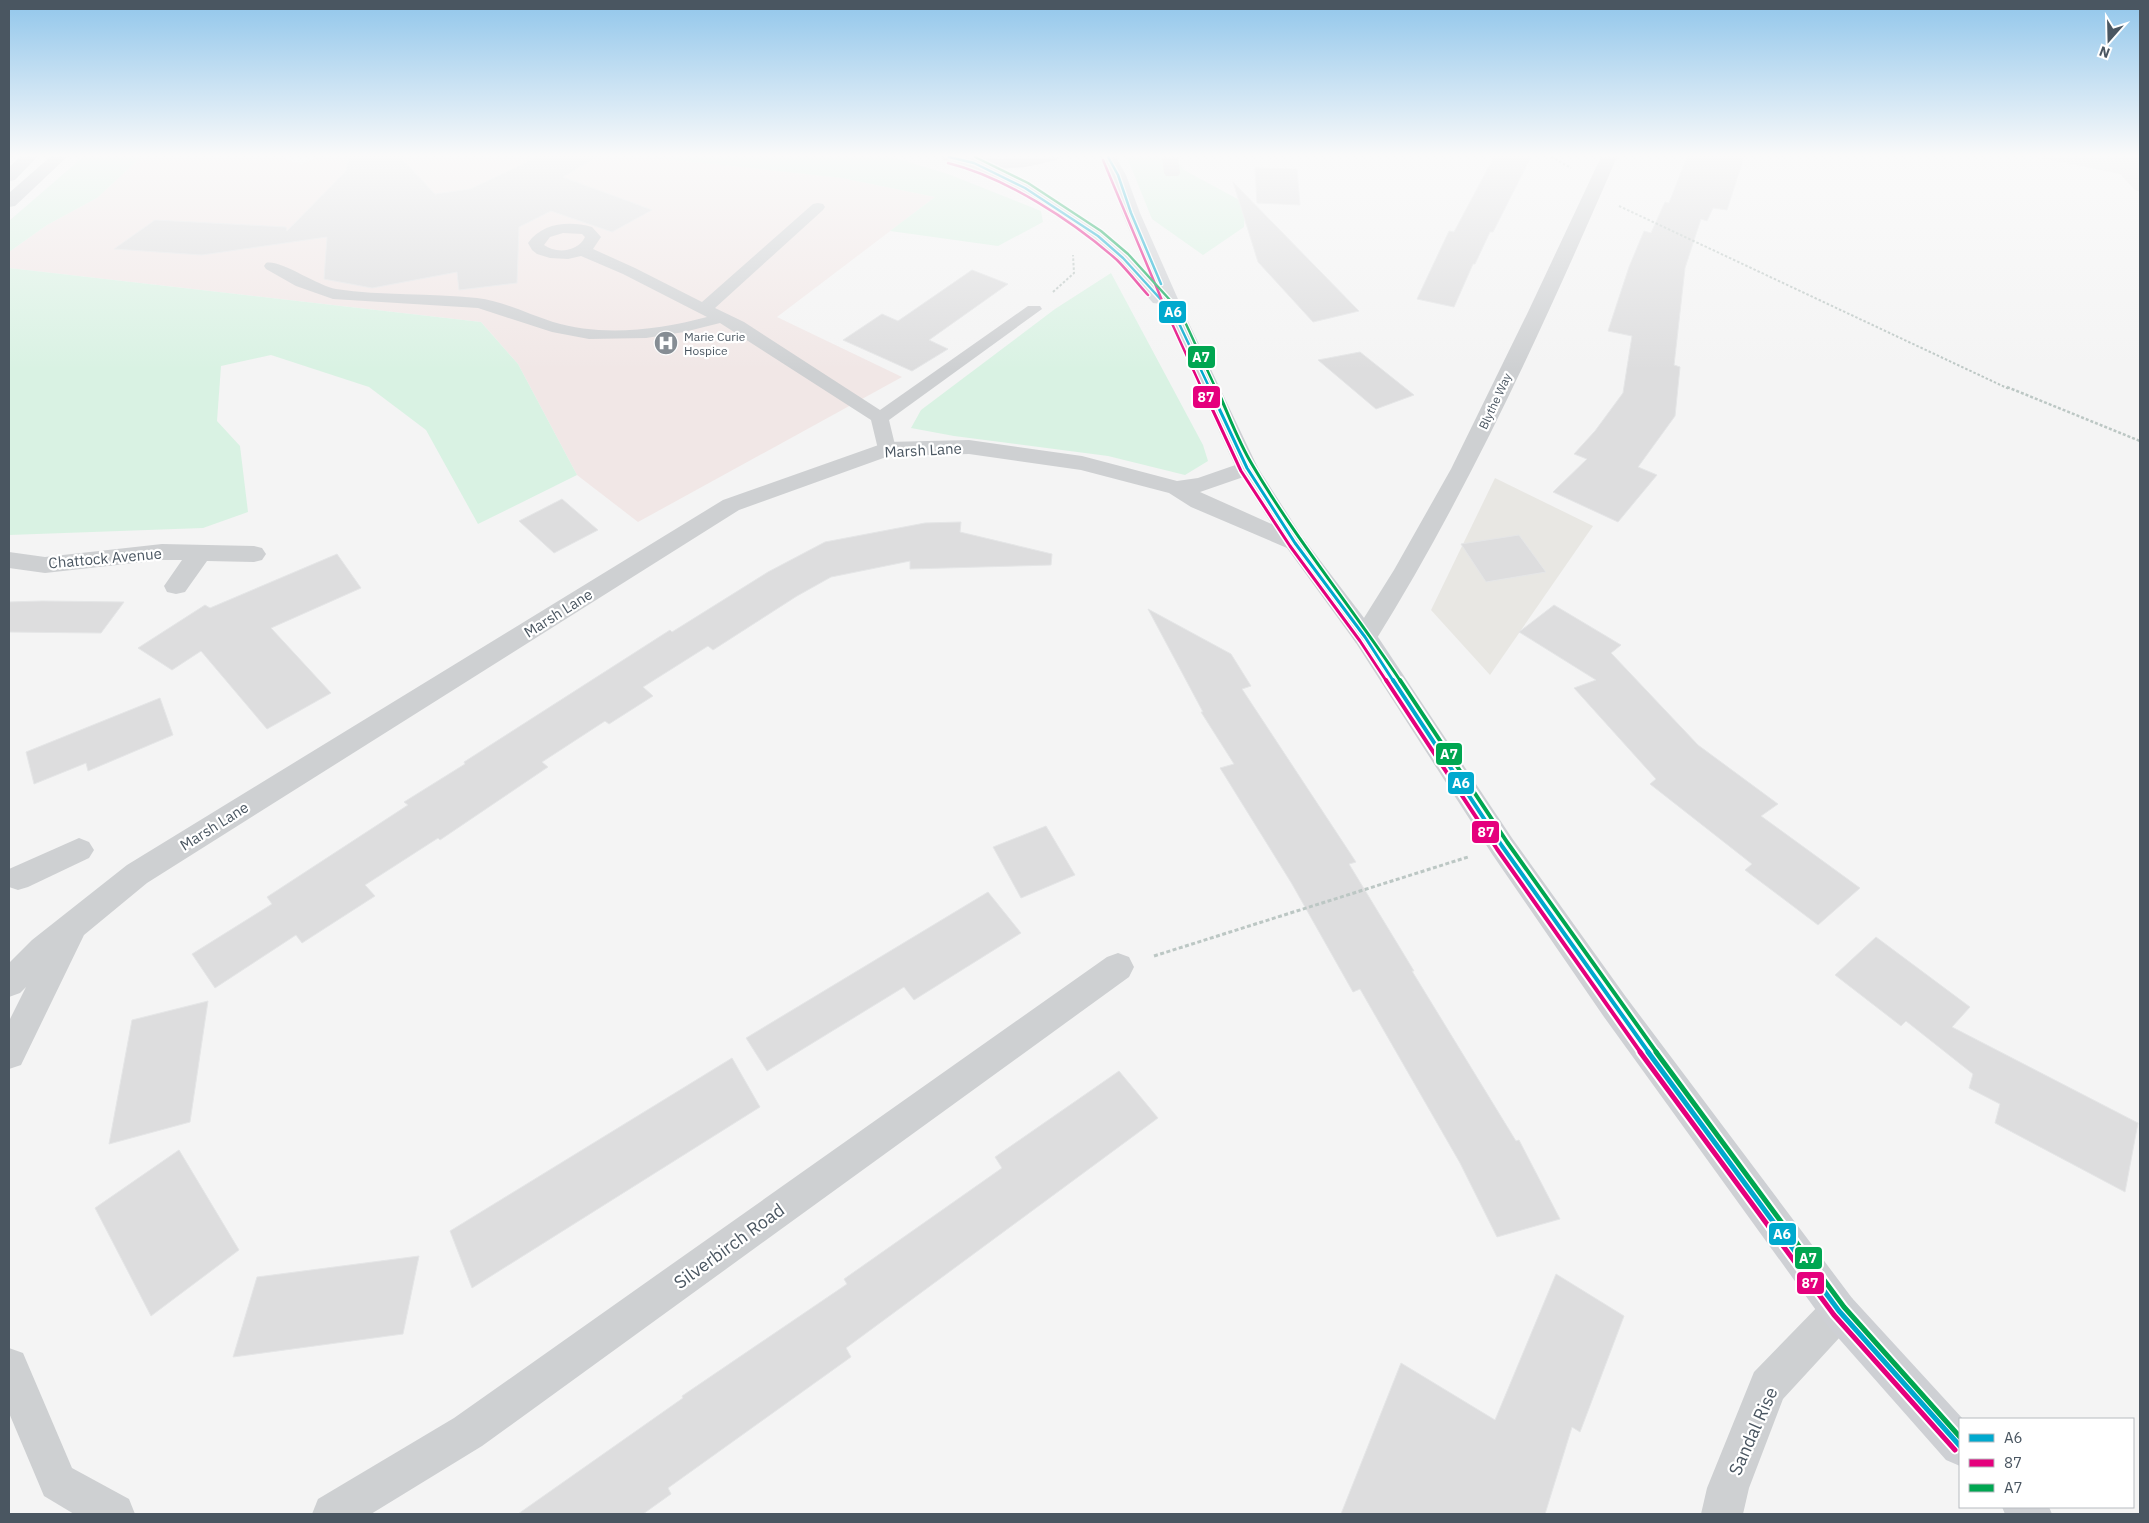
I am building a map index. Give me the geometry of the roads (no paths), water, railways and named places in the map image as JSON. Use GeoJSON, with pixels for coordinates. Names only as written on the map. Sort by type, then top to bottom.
{"type":"FeatureCollection","features":[{"type":"Feature","properties":{"kind":"main road"},"geometry":{"type":"LineString","coordinates":[[1086,228],[1123,258],[1175,315]]}},
{"type":"Feature","properties":{"kind":"main road"},"geometry":{"type":"LineString","coordinates":[[1138,228],[1175,315],[1247,468],[1295,543],[1365,637],[1502,846],[1615,1007],[1839,1311],[1959,1445]]}},
{"type":"Feature","properties":{"kind":"street","name":"Blythe Way"},"geometry":{"type":"LineString","coordinates":[[1365,637],[1406,572],[1466,464],[1576,228]]}},
{"type":"Feature","properties":{"kind":"street","name":"Marsh Lane"},"geometry":{"type":"LineString","coordinates":[[9,983],[43,950],[137,874],[731,505],[886,449],[969,447],[1082,463],[1177,488],[1199,502],[1295,543]]}},
{"type":"Feature","properties":{"kind":"street","name":"Marsh Lane"},"geometry":{"type":"LineString","coordinates":[[1177,488],[1201,485],[1247,468]]}},
{"type":"Feature","properties":{"kind":"street","name":"Chattock Avenue"},"geometry":{"type":"LineString","coordinates":[[9,560],[45,565],[162,552],[254,554]]}},
{"type":"Feature","properties":{"kind":"street"},"geometry":{"type":"LineString","coordinates":[[176,586],[201,552]]}},
{"type":"Feature","properties":{"kind":"street"},"geometry":{"type":"LineString","coordinates":[[12,876],[79,850]]}},
{"type":"Feature","properties":{"kind":"street"},"geometry":{"type":"LineString","coordinates":[[9,1054],[73,927]]}},
{"type":"Feature","properties":{"kind":"street","name":"Silverbirch Road"},"geometry":{"type":"LineString","coordinates":[[333,1514],[468,1432],[1118,967]]}},
{"type":"Feature","properties":{"kind":"street","name":"Sandal Rise"},"geometry":{"type":"LineString","coordinates":[[1722,1514],[1728,1488],[1768,1386],[1839,1311]]}},
{"type":"Feature","properties":{"kind":"street"},"geometry":{"type":"LineString","coordinates":[[9,1367],[58,1482],[114,1514]]}},
{"type":"Feature","properties":{"kind":"lane"},"geometry":{"type":"LineString","coordinates":[[704,309],[794,228]]}},
{"type":"Feature","properties":{"kind":"lane"},"geometry":{"type":"LineString","coordinates":[[582,250],[629,271],[738,326],[880,418],[886,449]]}},
{"type":"Feature","properties":{"kind":"lane"},"geometry":{"type":"LineString","coordinates":[[272,266],[283,274],[313,288],[333,294],[478,303],[500,307],[535,321],[569,331],[605,334],[660,332],[721,318]]}},
{"type":"Feature","properties":{"kind":"lane"},"geometry":{"type":"LineString","coordinates":[[880,418],[1034,309]]}},
{"type":"Feature","properties":{"kind":"place","name":"Marie Curie Hospice"},"geometry":{"type":"Point","coordinates":[666,343]}}]}
